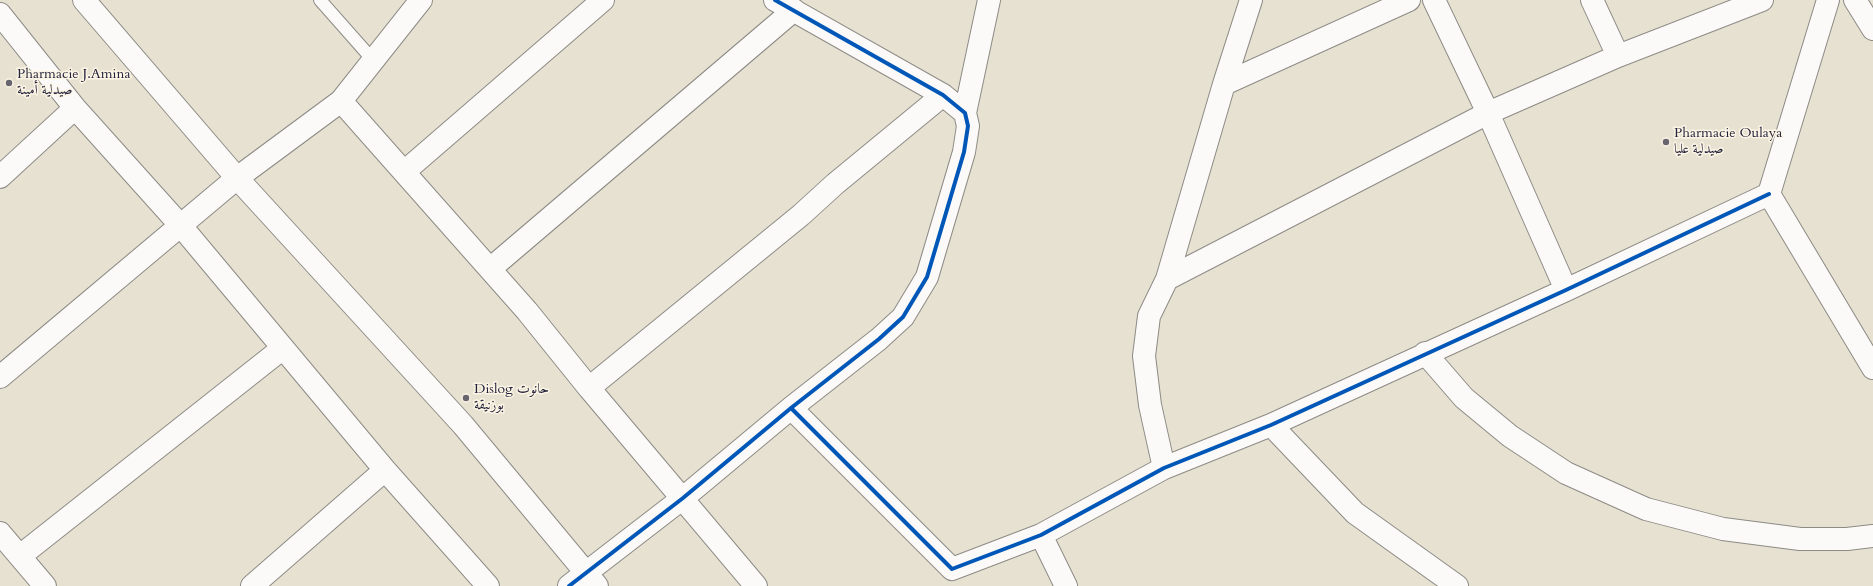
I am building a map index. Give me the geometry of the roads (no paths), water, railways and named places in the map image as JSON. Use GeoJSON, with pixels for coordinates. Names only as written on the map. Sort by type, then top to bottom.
{"type":"FeatureCollection","features":[{"type":"Feature","properties":{"kind":"street"},"geometry":{"type":"LineString","coordinates":[[84,0],[237,178],[463,425],[592,580]]}},
{"type":"Feature","properties":{"kind":"street"},"geometry":{"type":"LineString","coordinates":[[0,377],[237,178],[341,101],[420,0]]}},
{"type":"Feature","properties":{"kind":"street"},"geometry":{"type":"LineString","coordinates":[[404,172],[603,0]]}},
{"type":"Feature","properties":{"kind":"street"},"geometry":{"type":"LineString","coordinates":[[569,586],[592,580],[683,498],[791,408],[879,339],[903,316],[916,298],[927,277],[964,152],[968,126],[965,113],[988,0]]}},
{"type":"Feature","properties":{"kind":"street"},"geometry":{"type":"LineString","coordinates":[[1164,468],[1150,405],[1144,356],[1149,316],[1167,279],[1224,84],[1251,0]]}},
{"type":"Feature","properties":{"kind":"street"},"geometry":{"type":"LineString","coordinates":[[1224,84],[1409,0]]}},
{"type":"Feature","properties":{"kind":"street"},"geometry":{"type":"LineString","coordinates":[[1434,0],[1488,113],[1566,290]]}},
{"type":"Feature","properties":{"kind":"street"},"geometry":{"type":"LineString","coordinates":[[1592,0],[1618,56]]}},
{"type":"Feature","properties":{"kind":"street"},"geometry":{"type":"LineString","coordinates":[[1167,279],[1488,113],[1618,56],[1762,0]]}},
{"type":"Feature","properties":{"kind":"street"},"geometry":{"type":"LineString","coordinates":[[791,408],[955,577],[1041,535],[1164,468],[1271,425],[1425,353],[1566,290],[1769,194],[1828,0]]}},
{"type":"Feature","properties":{"kind":"street"},"geometry":{"type":"LineString","coordinates":[[1854,0],[1873,29]]}},
{"type":"Feature","properties":{"kind":"street"},"geometry":{"type":"LineString","coordinates":[[490,269],[784,5],[943,95],[965,113]]}},
{"type":"Feature","properties":{"kind":"street"},"geometry":{"type":"LineString","coordinates":[[0,14],[76,108],[181,226],[385,470],[488,586]]}},
{"type":"Feature","properties":{"kind":"street"},"geometry":{"type":"LineString","coordinates":[[589,388],[801,215],[835,184],[943,95]]}},
{"type":"Feature","properties":{"kind":"street"},"geometry":{"type":"LineString","coordinates":[[341,101],[490,269],[756,586]]}},
{"type":"Feature","properties":{"kind":"street"},"geometry":{"type":"LineString","coordinates":[[0,177],[76,108]]}},
{"type":"Feature","properties":{"kind":"street"},"geometry":{"type":"LineString","coordinates":[[1769,194],[1873,368]]}},
{"type":"Feature","properties":{"kind":"street"},"geometry":{"type":"LineString","coordinates":[[20,556],[283,348]]}},
{"type":"Feature","properties":{"kind":"street"},"geometry":{"type":"LineString","coordinates":[[1425,353],[1464,398],[1510,436],[1566,473],[1646,508],[1723,529],[1800,539],[1847,539],[1873,536]]}},
{"type":"Feature","properties":{"kind":"street"},"geometry":{"type":"LineString","coordinates":[[1271,425],[1355,513],[1457,586]]}},
{"type":"Feature","properties":{"kind":"street"},"geometry":{"type":"LineString","coordinates":[[252,586],[385,470]]}},
{"type":"Feature","properties":{"kind":"street"},"geometry":{"type":"LineString","coordinates":[[0,533],[45,586]]}},
{"type":"Feature","properties":{"kind":"street"},"geometry":{"type":"LineString","coordinates":[[1041,535],[1066,586]]}},
{"type":"Feature","properties":{"kind":"lane"},"geometry":{"type":"LineString","coordinates":[[320,0],[373,60]]}},
{"type":"Feature","properties":{"kind":"place","name":"Pharmacie J.Amina صيدلية أمينة"},"geometry":{"type":"Point","coordinates":[9,83]}},
{"type":"Feature","properties":{"kind":"place","name":"Pharmacie Oulaya صيدلية عليا"},"geometry":{"type":"Point","coordinates":[1666,142]}},
{"type":"Feature","properties":{"kind":"place","name":"Dislog حانوت بوزنيقة"},"geometry":{"type":"Point","coordinates":[466,398]}}]}
